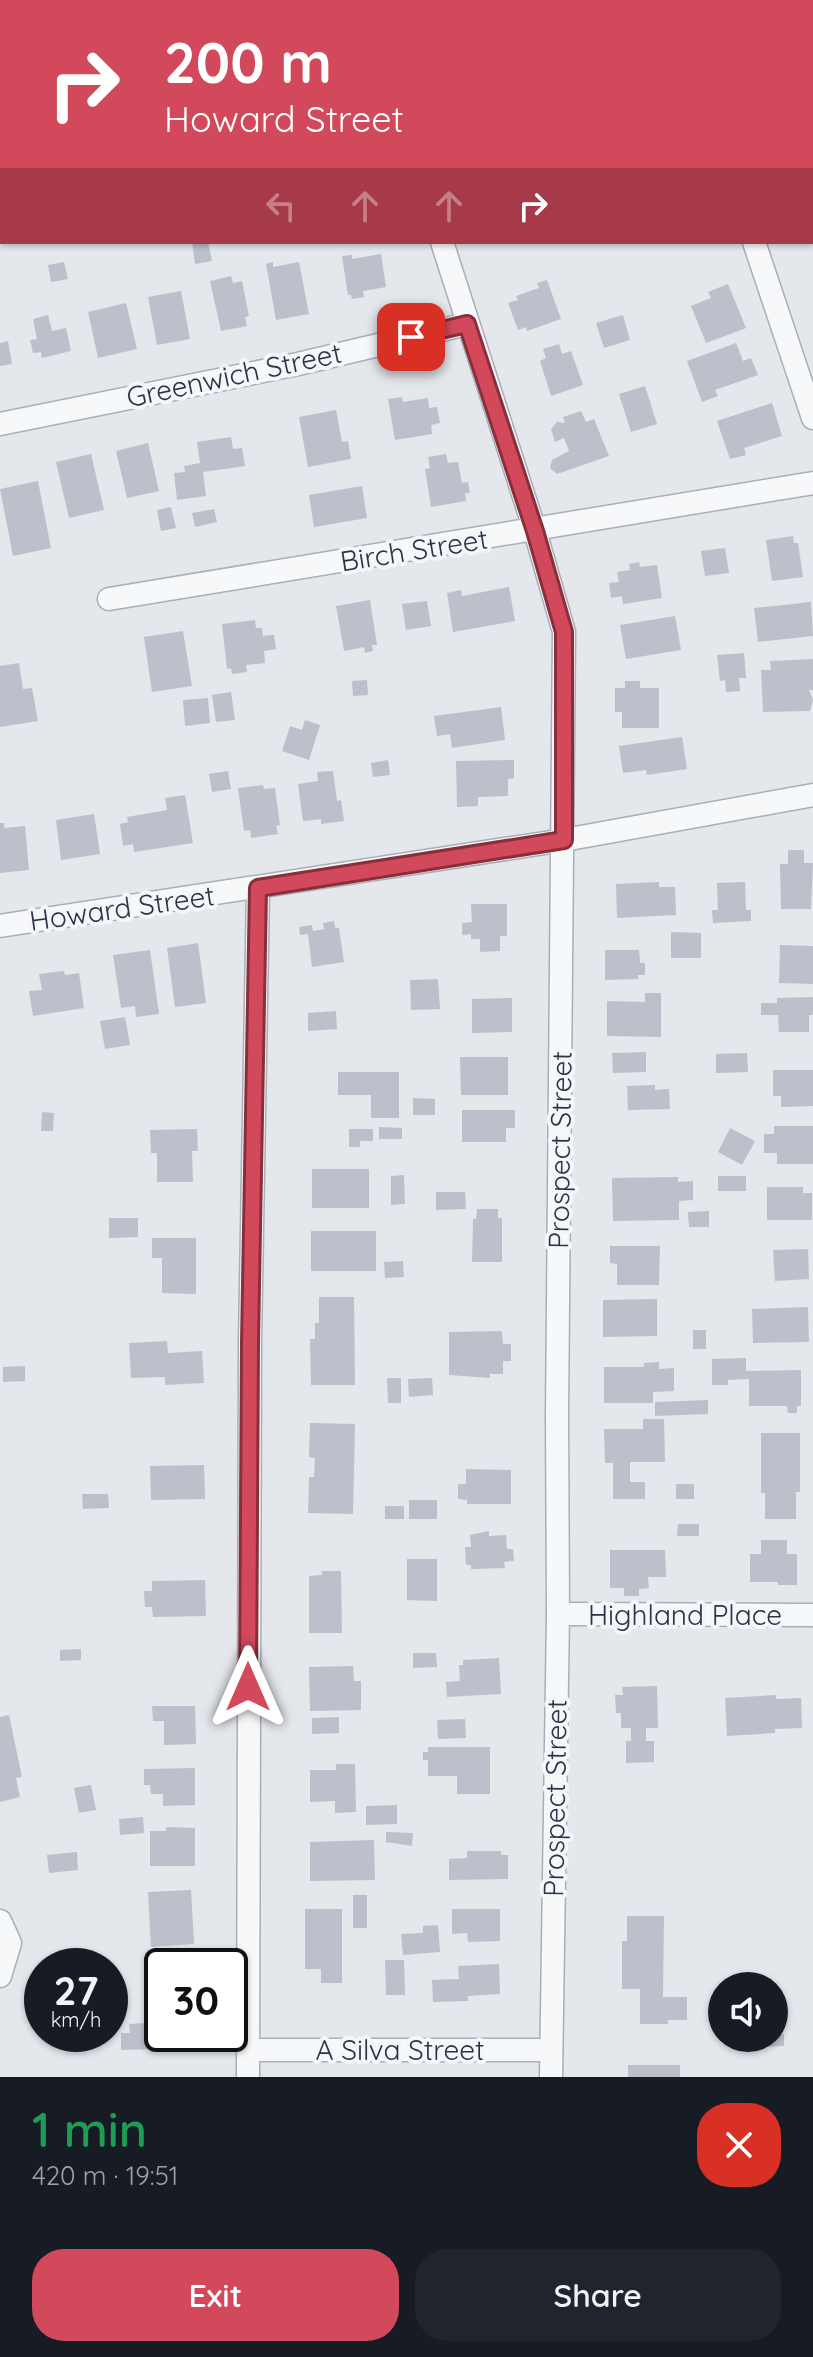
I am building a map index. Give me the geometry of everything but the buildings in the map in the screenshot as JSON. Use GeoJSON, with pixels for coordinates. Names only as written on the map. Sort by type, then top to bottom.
{"type":"FeatureCollection","features":[{"type":"Feature","properties":{"kind":"street","name":"Prospect Street"},"geometry":{"type":"LineString","coordinates":[[443,244],[535,531],[564,632],[558,1614],[551,2077]]}},
{"type":"Feature","properties":{"kind":"street"},"geometry":{"type":"LineString","coordinates":[[755,244],[813,418]]}},
{"type":"Feature","properties":{"kind":"street","name":"Greenwich Street"},"geometry":{"type":"LineString","coordinates":[[0,424],[298,364],[467,324]]}},
{"type":"Feature","properties":{"kind":"street","name":"Birch Street"},"geometry":{"type":"LineString","coordinates":[[109,599],[813,483]]}},
{"type":"Feature","properties":{"kind":"street","name":"Howard Street"},"geometry":{"type":"LineString","coordinates":[[0,926],[564,840],[813,795]]}},
{"type":"Feature","properties":{"kind":"street"},"geometry":{"type":"LineString","coordinates":[[248,2077],[249,1358],[258,888]]}},
{"type":"Feature","properties":{"kind":"street","name":"Highland Place"},"geometry":{"type":"LineString","coordinates":[[558,1614],[813,1615]]}},
{"type":"Feature","properties":{"kind":"street"},"geometry":{"type":"LineString","coordinates":[[0,1921],[10,1943],[0,1976]]}},
{"type":"Feature","properties":{"kind":"street","name":"A Silva Street"},"geometry":{"type":"LineString","coordinates":[[249,2050],[551,2050]]}},
{"type":"Feature","properties":{"kind":"route"},"geometry":{"type":"LineString","coordinates":[[248,1687],[258,888],[564,840],[564,632],[535,531],[467,324],[411,337]]}}]}
